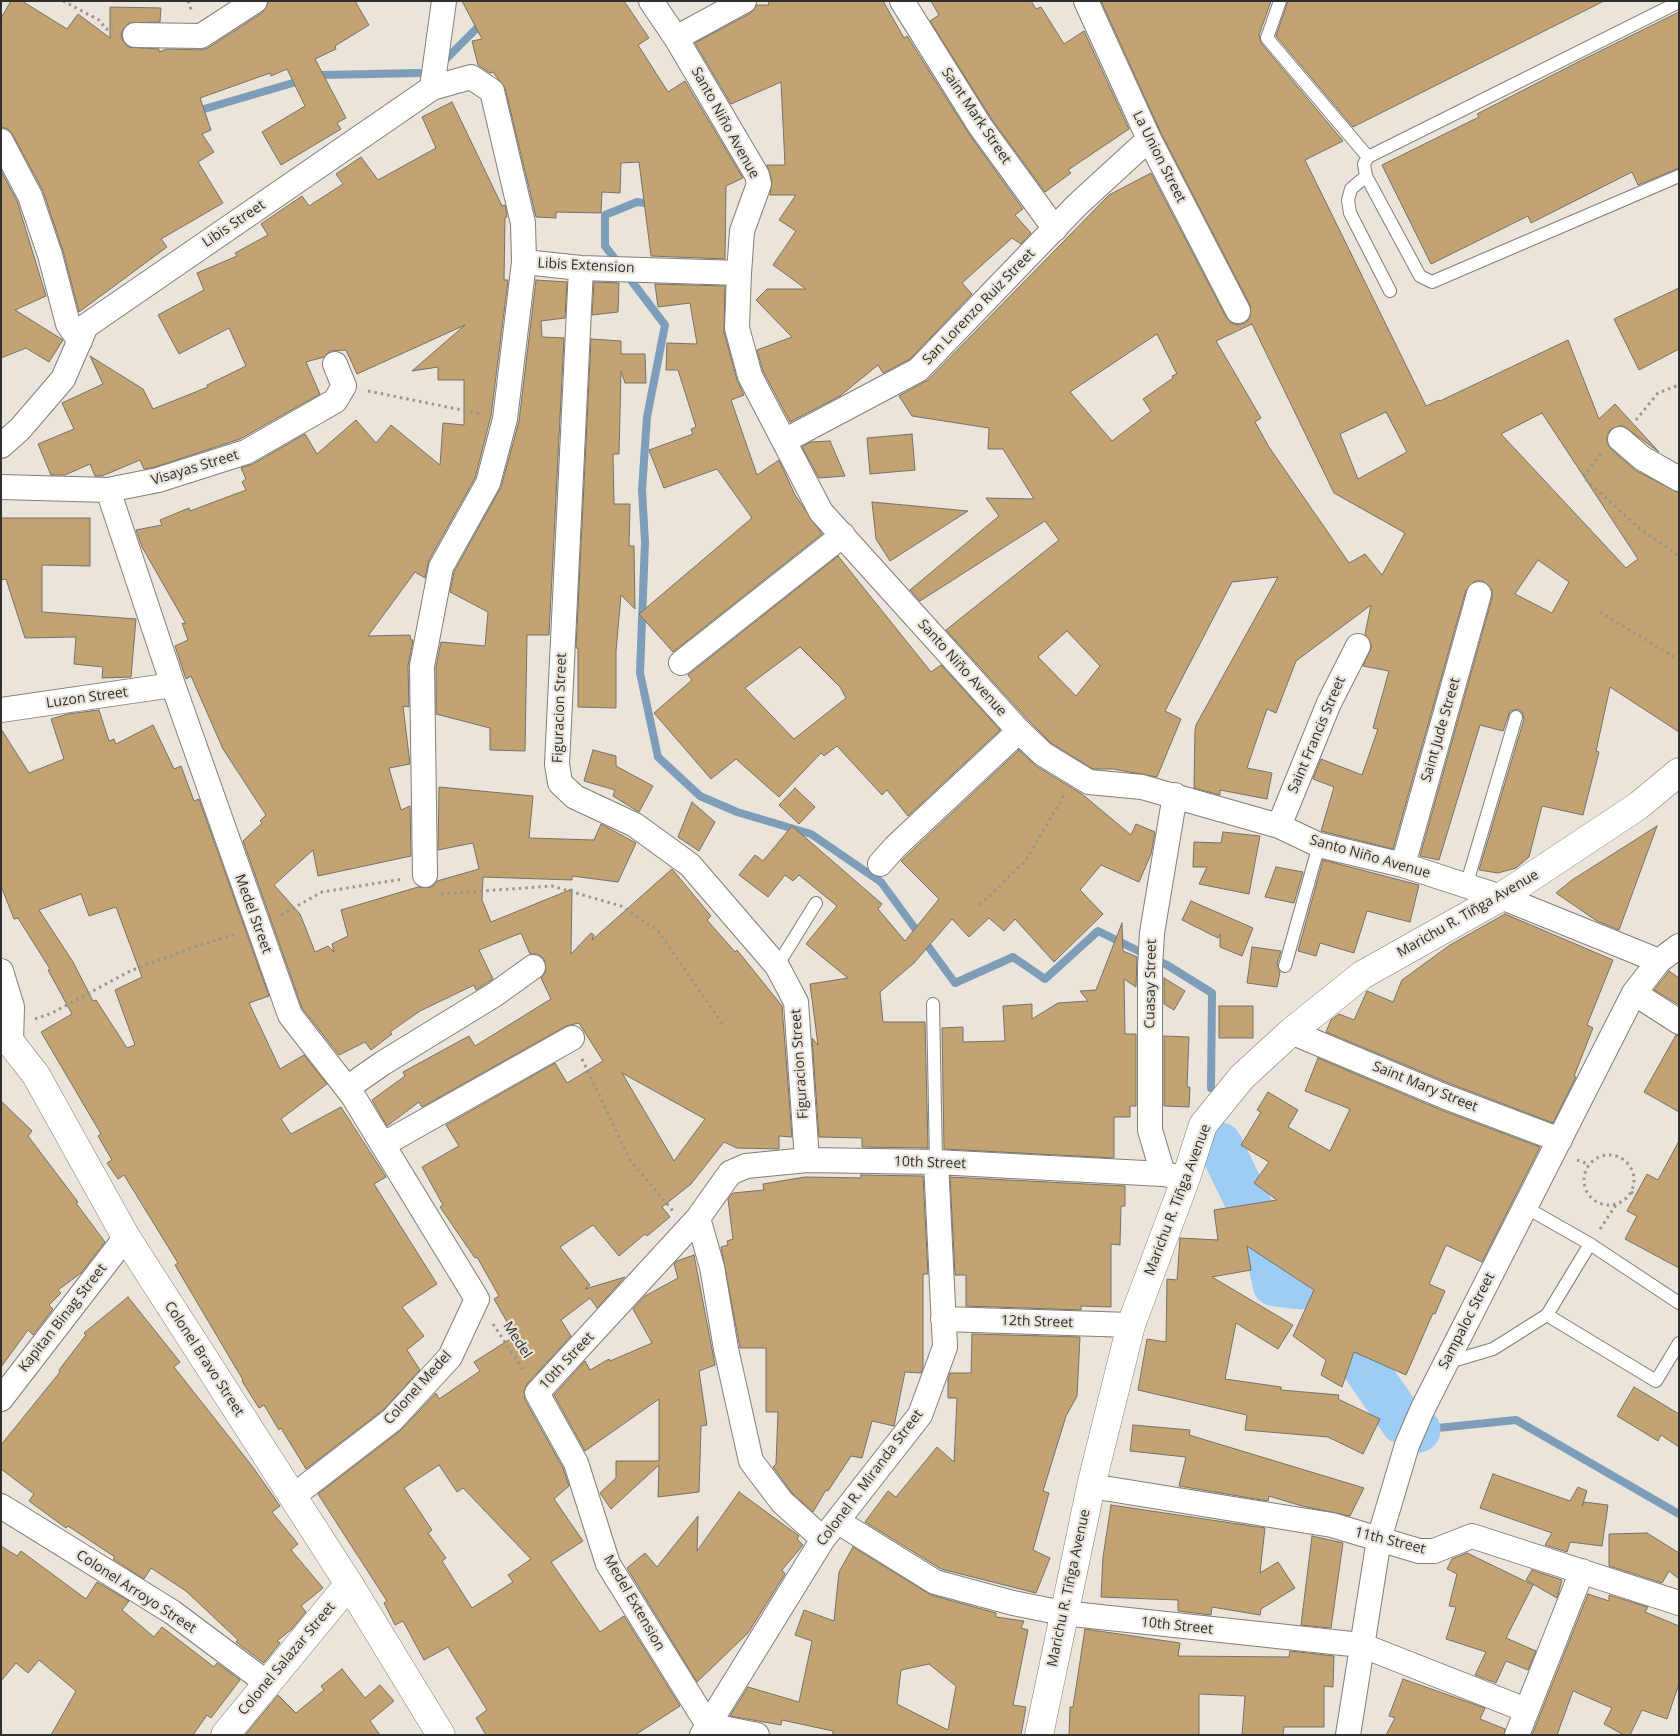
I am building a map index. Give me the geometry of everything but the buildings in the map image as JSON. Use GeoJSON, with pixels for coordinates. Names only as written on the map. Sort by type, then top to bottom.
{"type":"FeatureCollection","features":[{"type":"Feature","properties":{"kind":"main road","name":"Marichu R. Tiñga Avenue"},"geometry":{"type":"LineString","coordinates":[[1039,1735],[1091,1486],[1131,1325],[1174,1176],[1203,1125],[1242,1077],[1292,1032],[1362,975],[1501,897],[1631,811],[1679,772]]}},
{"type":"Feature","properties":{"kind":"main road","name":"Colonel Bravo Street"},"geometry":{"type":"LineString","coordinates":[[8,1036],[36,1075],[126,1237],[349,1584],[441,1735]]}},
{"type":"Feature","properties":{"kind":"main road","name":"Colonel Salazar Street"},"geometry":{"type":"LineString","coordinates":[[226,1734],[349,1584]]}},
{"type":"Feature","properties":{"kind":"street"},"geometry":{"type":"LineString","coordinates":[[135,35],[201,36],[255,1]]}},
{"type":"Feature","properties":{"kind":"street"},"geometry":{"type":"LineString","coordinates":[[432,88],[444,1]]}},
{"type":"Feature","properties":{"kind":"street","name":"Santo Niño Avenue"},"geometry":{"type":"LineString","coordinates":[[651,1],[676,38],[758,175],[759,184],[742,231],[739,273],[738,328],[750,376],[822,512],[1018,731],[1043,754],[1089,782],[1142,787],[1279,826],[1319,846],[1403,866],[1501,897],[1659,961]]}},
{"type":"Feature","properties":{"kind":"street"},"geometry":{"type":"LineString","coordinates":[[676,38],[744,1]]}},
{"type":"Feature","properties":{"kind":"street","name":"Saint Mark Street"},"geometry":{"type":"LineString","coordinates":[[902,1],[980,126],[1055,229]]}},
{"type":"Feature","properties":{"kind":"street","name":"La Union Street"},"geometry":{"type":"LineString","coordinates":[[1086,1],[1149,139],[1238,311]]}},
{"type":"Feature","properties":{"kind":"street","name":"Libis Extension"},"geometry":{"type":"LineString","coordinates":[[432,88],[471,77],[492,91],[523,224],[524,262],[581,268],[739,273]]}},
{"type":"Feature","properties":{"kind":"street","name":"Libis Street"},"geometry":{"type":"LineString","coordinates":[[1,446],[20,429],[63,379],[86,326],[432,88]]}},
{"type":"Feature","properties":{"kind":"street","name":"San Lorenzo Ruiz Street"},"geometry":{"type":"LineString","coordinates":[[784,441],[918,370],[1077,205],[1149,139]]}},
{"type":"Feature","properties":{"kind":"street"},"geometry":{"type":"LineString","coordinates":[[1,141],[30,196],[50,256],[68,324],[80,341]]}},
{"type":"Feature","properties":{"kind":"street"},"geometry":{"type":"LineString","coordinates":[[425,875],[422,666],[441,567],[488,483],[505,419],[524,262]]}},
{"type":"Feature","properties":{"kind":"street","name":"Figuracion Street"},"geometry":{"type":"LineString","coordinates":[[581,268],[557,764],[560,783],[576,797],[635,825],[690,865],[777,966],[796,1002],[807,1160]]}},
{"type":"Feature","properties":{"kind":"street"},"geometry":{"type":"LineString","coordinates":[[335,364],[344,386]]}},
{"type":"Feature","properties":{"kind":"street","name":"Visayas Street"},"geometry":{"type":"LineString","coordinates":[[1,487],[108,490],[158,480],[246,452],[335,401],[344,386]]}},
{"type":"Feature","properties":{"kind":"street"},"geometry":{"type":"LineString","coordinates":[[1620,439],[1642,458],[1679,480]]}},
{"type":"Feature","properties":{"kind":"street","name":"Medel Street"},"geometry":{"type":"LineString","coordinates":[[108,490],[173,685],[290,1015],[347,1088],[384,1144],[477,1299]]}},
{"type":"Feature","properties":{"kind":"street"},"geometry":{"type":"LineString","coordinates":[[681,663],[843,535]]}},
{"type":"Feature","properties":{"kind":"street","name":"Saint Jude Street"},"geometry":{"type":"LineString","coordinates":[[1403,866],[1479,594]]}},
{"type":"Feature","properties":{"kind":"street","name":"Saint Francis Street"},"geometry":{"type":"LineString","coordinates":[[1279,826],[1333,695],[1358,646]]}},
{"type":"Feature","properties":{"kind":"street","name":"Luzon Street"},"geometry":{"type":"LineString","coordinates":[[1,710],[173,685]]}},
{"type":"Feature","properties":{"kind":"street"},"geometry":{"type":"LineString","coordinates":[[880,864],[895,847],[1018,731]]}},
{"type":"Feature","properties":{"kind":"street","name":"Cuasay Street"},"geometry":{"type":"LineString","coordinates":[[1174,1176],[1150,1130],[1150,966],[1152,933],[1175,795]]}},
{"type":"Feature","properties":{"kind":"street","name":"Sampaloc Street"},"geometry":{"type":"LineString","coordinates":[[1348,1735],[1379,1539],[1408,1445],[1423,1408],[1634,993],[1659,961],[1679,946]]}},
{"type":"Feature","properties":{"kind":"street"},"geometry":{"type":"LineString","coordinates":[[347,1088],[383,1063],[494,995],[533,967]]}},
{"type":"Feature","properties":{"kind":"street"},"geometry":{"type":"LineString","coordinates":[[1,971],[12,1007],[8,1036]]}},
{"type":"Feature","properties":{"kind":"street"},"geometry":{"type":"LineString","coordinates":[[1634,993],[1679,1022]]}},
{"type":"Feature","properties":{"kind":"street","name":"Saint Mary Street"},"geometry":{"type":"LineString","coordinates":[[1292,1032],[1446,1097],[1560,1140]]}},
{"type":"Feature","properties":{"kind":"street"},"geometry":{"type":"LineString","coordinates":[[384,1144],[572,1038]]}},
{"type":"Feature","properties":{"kind":"street","name":"10th Street"},"geometry":{"type":"LineString","coordinates":[[537,1393],[693,1223],[730,1174],[746,1166],[807,1160],[936,1162],[1174,1176]]}},
{"type":"Feature","properties":{"kind":"street","name":"Colonel R. Miranda Street"},"geometry":{"type":"LineString","coordinates":[[705,1730],[830,1530],[920,1415],[945,1347],[936,1162]]}},
{"type":"Feature","properties":{"kind":"street","name":"10th Street"},"geometry":{"type":"LineString","coordinates":[[693,1223],[712,1267],[726,1349],[751,1461],[782,1502],[830,1530],[936,1582],[1013,1603],[1063,1613],[1361,1645],[1526,1710]]}},
{"type":"Feature","properties":{"kind":"street","name":"Kapitan Binag Street"},"geometry":{"type":"LineString","coordinates":[[1,1399],[126,1237]]}},
{"type":"Feature","properties":{"kind":"street","name":"Colonel Medel"},"geometry":{"type":"LineString","coordinates":[[292,1497],[392,1420],[450,1357],[477,1299]]}},
{"type":"Feature","properties":{"kind":"street","name":"12th Street"},"geometry":{"type":"LineString","coordinates":[[943,1318],[1131,1325]]}},
{"type":"Feature","properties":{"kind":"street","name":"Medel Extension"},"geometry":{"type":"LineString","coordinates":[[537,1393],[576,1463],[608,1564],[705,1730]]}},
{"type":"Feature","properties":{"kind":"street","name":"11th Street"},"geometry":{"type":"LineString","coordinates":[[1091,1486],[1332,1525],[1419,1551],[1434,1551],[1472,1536],[1679,1603]]}},
{"type":"Feature","properties":{"kind":"street","name":"Colonel Arroyo Street"},"geometry":{"type":"LineString","coordinates":[[1,1506],[172,1612],[267,1683]]}},
{"type":"Feature","properties":{"kind":"street"},"geometry":{"type":"LineString","coordinates":[[1517,1735],[1582,1571]]}},
{"type":"Feature","properties":{"kind":"street"},"geometry":{"type":"LineString","coordinates":[[705,1730],[757,1735]]}},
{"type":"Feature","properties":{"kind":"lane"},"geometry":{"type":"LineString","coordinates":[[1280,1],[1267,38],[1368,157]]}},
{"type":"Feature","properties":{"kind":"lane"},"geometry":{"type":"LineString","coordinates":[[1679,2],[1368,157],[1364,164],[1366,176],[1420,276],[1432,282],[1679,176]]}},
{"type":"Feature","properties":{"kind":"lane"},"geometry":{"type":"LineString","coordinates":[[1366,176],[1351,189],[1348,200],[1350,213],[1390,291]]}},
{"type":"Feature","properties":{"kind":"lane"},"geometry":{"type":"LineString","coordinates":[[1466,886],[1516,717]]}},
{"type":"Feature","properties":{"kind":"lane"},"geometry":{"type":"LineString","coordinates":[[1285,966],[1319,846]]}},
{"type":"Feature","properties":{"kind":"lane"},"geometry":{"type":"LineString","coordinates":[[777,966],[816,903]]}},
{"type":"Feature","properties":{"kind":"lane"},"geometry":{"type":"LineString","coordinates":[[933,1004],[936,1162]]}},
{"type":"Feature","properties":{"kind":"lane"},"geometry":{"type":"LineString","coordinates":[[1525,1207],[1590,1244],[1679,1303]]}},
{"type":"Feature","properties":{"kind":"lane"},"geometry":{"type":"LineString","coordinates":[[1446,1364],[1493,1349],[1547,1315],[1590,1244]]}},
{"type":"Feature","properties":{"kind":"lane"},"geometry":{"type":"LineString","coordinates":[[1547,1315],[1656,1381],[1679,1344]]}},
{"type":"Feature","properties":{"kind":"path"},"geometry":{"type":"LineString","coordinates":[[63,1],[99,20],[106,28],[135,35]]}},
{"type":"Feature","properties":{"kind":"path"},"geometry":{"type":"LineString","coordinates":[[344,386],[505,419]]}},
{"type":"Feature","properties":{"kind":"path"},"geometry":{"type":"LineString","coordinates":[[1600,612],[1679,660]]}},
{"type":"Feature","properties":{"kind":"path"},"geometry":{"type":"LineString","coordinates":[[980,905],[1026,860],[1075,775]]}},
{"type":"Feature","properties":{"kind":"path"},"geometry":{"type":"LineString","coordinates":[[8,1036],[130,971],[194,947],[258,927],[322,892],[425,875],[429,888],[434,893],[552,886],[621,906],[658,931],[724,1026]]}},
{"type":"Feature","properties":{"kind":"path"},"geometry":{"type":"LineString","coordinates":[[592,1078],[630,1160],[693,1223]]}},
{"type":"Feature","properties":{"kind":"path"},"geometry":{"type":"LineString","coordinates":[[1609,1154],[1624,1159],[1633,1173],[1634,1181],[1631,1192],[1623,1201],[1616,1204],[1600,1204],[1588,1194],[1584,1187],[1584,1172],[1594,1159],[1609,1154]]}},
{"type":"Feature","properties":{"kind":"path"},"geometry":{"type":"LineString","coordinates":[[1631,1192],[1636,1195]]}},
{"type":"Feature","properties":{"kind":"path"},"geometry":{"type":"LineString","coordinates":[[1590,1244],[1616,1204]]}},
{"type":"Feature","properties":{"kind":"path","name":"Medel"},"geometry":{"type":"LineString","coordinates":[[477,1299],[537,1393]]}},
{"type":"Feature","properties":{"kind":"waterway"},"geometry":{"type":"LineString","coordinates":[[441,64],[476,29],[485,28]]}},
{"type":"Feature","properties":{"kind":"waterway"},"geometry":{"type":"LineString","coordinates":[[314,77],[323,75],[419,73]]}},
{"type":"Feature","properties":{"kind":"waterway"},"geometry":{"type":"LineString","coordinates":[[194,112],[303,80]]}},
{"type":"Feature","properties":{"kind":"waterway"},"geometry":{"type":"LineString","coordinates":[[619,264],[605,246],[605,215],[637,202],[653,204]]}},
{"type":"Feature","properties":{"kind":"waterway"},"geometry":{"type":"LineString","coordinates":[[627,275],[665,325],[647,417],[642,490],[645,542],[640,673],[658,757],[700,796],[737,812],[811,834],[881,882],[955,983],[1013,957],[1045,979],[1098,931],[1167,965],[1212,993],[1211,1088]]}},
{"type":"Feature","properties":{"kind":"waterway"},"geometry":{"type":"LineString","coordinates":[[1220,1145],[1266,1240],[1275,1284],[1301,1287],[1335,1272],[1353,1276],[1365,1298],[1365,1340],[1359,1359],[1403,1422],[1418,1430]]}},
{"type":"Feature","properties":{"kind":"waterway"},"geometry":{"type":"LineString","coordinates":[[1418,1430],[1516,1420],[1679,1514]]}}]}
